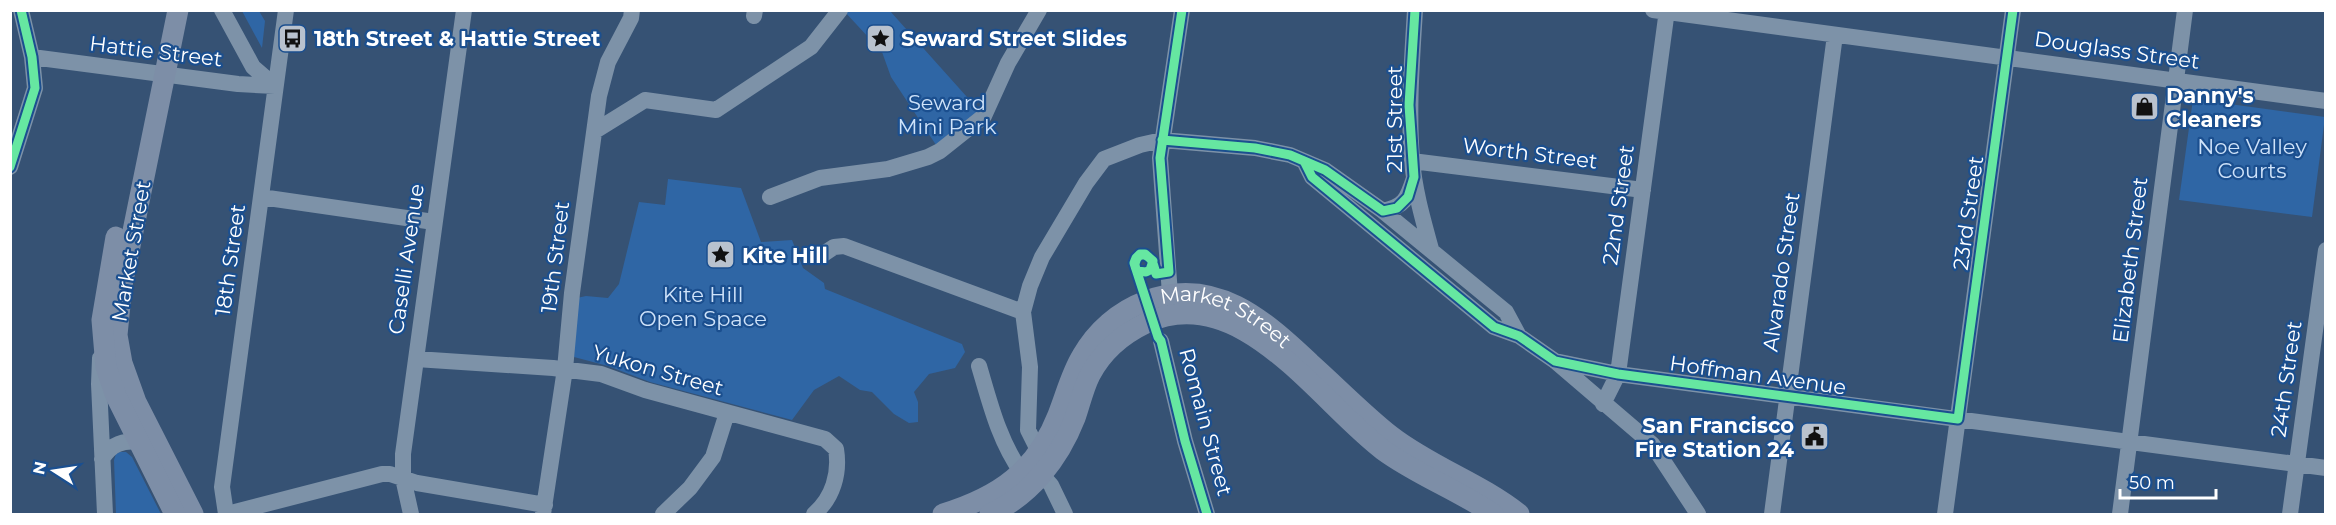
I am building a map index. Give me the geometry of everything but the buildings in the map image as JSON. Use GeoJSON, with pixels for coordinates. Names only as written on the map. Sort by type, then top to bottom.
{"type":"FeatureCollection","features":[{"type":"Feature","properties":{"kind":"main road","name":"Market Street"},"geometry":{"type":"LineString","coordinates":[[163,10],[157,73],[122,285],[117,335],[122,363],[136,402],[193,514]]}},
{"type":"Feature","properties":{"kind":"main road","name":"Market Street"},"geometry":{"type":"LineString","coordinates":[[175,514],[111,382],[103,352],[102,320],[108,278],[157,73],[177,10]]}},
{"type":"Feature","properties":{"kind":"main road","name":"Market Street"},"geometry":{"type":"LineString","coordinates":[[990,514],[1020,495],[1053,427],[1076,367],[1090,343],[1110,322],[1130,308],[1150,299],[1170,294],[1190,293],[1215,298],[1254,314],[1393,437],[1484,489],[1519,514]]}},
{"type":"Feature","properties":{"kind":"main road","name":"Market Street"},"geometry":{"type":"LineString","coordinates":[[943,514],[986,498],[1032,474],[1068,434],[1090,375],[1104,354],[1130,332],[1148,322],[1180,314],[1200,314],[1233,324],[1257,337],[1383,450],[1492,514]]}},
{"type":"Feature","properties":{"kind":"street"},"geometry":{"type":"LineString","coordinates":[[10,167],[35,88],[32,57],[21,10]]}},
{"type":"Feature","properties":{"kind":"street"},"geometry":{"type":"LineString","coordinates":[[222,10],[253,67],[275,86]]}},
{"type":"Feature","properties":{"kind":"street","name":"18th Street"},"geometry":{"type":"LineString","coordinates":[[227,514],[222,487],[286,10]]}},
{"type":"Feature","properties":{"kind":"street","name":"Caselli Avenue"},"geometry":{"type":"LineString","coordinates":[[411,514],[403,478],[403,454],[464,10]]}},
{"type":"Feature","properties":{"kind":"street","name":"19th Street"},"geometry":{"type":"LineString","coordinates":[[544,510],[565,369],[572,293],[599,96],[608,62],[631,18],[632,10]]}},
{"type":"Feature","properties":{"kind":"street"},"geometry":{"type":"LineString","coordinates":[[595,131],[645,100],[716,110],[811,47],[840,10]]}},
{"type":"Feature","properties":{"kind":"street"},"geometry":{"type":"LineString","coordinates":[[770,197],[820,178],[888,169],[940,151],[984,116],[1008,63],[1039,10]]}},
{"type":"Feature","properties":{"kind":"street"},"geometry":{"type":"LineString","coordinates":[[1170,294],[1160,158],[1182,10]]}},
{"type":"Feature","properties":{"kind":"street","name":"21st Street"},"geometry":{"type":"LineString","coordinates":[[1415,10],[1409,105],[1413,169],[1420,211],[1431,249]]}},
{"type":"Feature","properties":{"kind":"street","name":"23rd Street"},"geometry":{"type":"LineString","coordinates":[[1945,514],[2013,10]]}},
{"type":"Feature","properties":{"kind":"street","name":"Elizabeth Street"},"geometry":{"type":"LineString","coordinates":[[2120,514],[2185,10]]}},
{"type":"Feature","properties":{"kind":"street","name":"Douglass Street"},"geometry":{"type":"LineString","coordinates":[[1663,11],[2325,101]]}},
{"type":"Feature","properties":{"kind":"street","name":"22nd Street"},"geometry":{"type":"LineString","coordinates":[[1603,404],[1618,374],[1643,190],[1663,11]]}},
{"type":"Feature","properties":{"kind":"street","name":"Alvarado Street"},"geometry":{"type":"LineString","coordinates":[[1772,514],[1835,35]]}},
{"type":"Feature","properties":{"kind":"street","name":"Hattie Street"},"geometry":{"type":"LineString","coordinates":[[32,57],[238,84],[275,86]]}},
{"type":"Feature","properties":{"kind":"street"},"geometry":{"type":"LineString","coordinates":[[1039,452],[1028,430],[1030,367],[1023,312],[1030,286],[1042,257],[1086,183],[1104,159],[1122,150],[1162,140],[1274,151],[1325,170],[1383,211],[1506,312],[1519,336]]}},
{"type":"Feature","properties":{"kind":"street"},"geometry":{"type":"LineString","coordinates":[[1304,161],[1312,177],[1494,327],[1519,336],[1555,361],[1652,444],[1698,514]]}},
{"type":"Feature","properties":{"kind":"street","name":"21st Street"},"geometry":{"type":"LineString","coordinates":[[1383,211],[1397,208],[1408,197],[1413,169]]}},
{"type":"Feature","properties":{"kind":"street","name":"Worth Street"},"geometry":{"type":"LineString","coordinates":[[1413,169],[1643,190]]}},
{"type":"Feature","properties":{"kind":"street"},"geometry":{"type":"LineString","coordinates":[[261,197],[434,222]]}},
{"type":"Feature","properties":{"kind":"street"},"geometry":{"type":"LineString","coordinates":[[819,256],[834,247],[844,246],[1023,312]]}},
{"type":"Feature","properties":{"kind":"street","name":"24th Street"},"geometry":{"type":"LineString","coordinates":[[2290,514],[2323,282],[2325,250]]}},
{"type":"Feature","properties":{"kind":"street"},"geometry":{"type":"LineString","coordinates":[[102,336],[99,384],[105,514]]}},
{"type":"Feature","properties":{"kind":"street","name":"Romain Street"},"geometry":{"type":"LineString","coordinates":[[1161,341],[1185,441],[1207,514]]}},
{"type":"Feature","properties":{"kind":"street","name":"Yukon Street"},"geometry":{"type":"LineString","coordinates":[[416,359],[565,369],[601,374],[645,390],[825,439],[834,445],[837,458],[831,493],[824,505],[814,514]]}},
{"type":"Feature","properties":{"kind":"street","name":"Hoffman Avenue"},"geometry":{"type":"LineString","coordinates":[[1555,361],[1618,374],[2325,468]]}},
{"type":"Feature","properties":{"kind":"street"},"geometry":{"type":"LineString","coordinates":[[979,366],[1008,453],[1032,474],[1051,485],[1065,514]]}},
{"type":"Feature","properties":{"kind":"street"},"geometry":{"type":"LineString","coordinates":[[663,514],[690,488],[713,456],[727,413]]}},
{"type":"Feature","properties":{"kind":"street"},"geometry":{"type":"LineString","coordinates":[[102,459],[111,447],[118,443],[140,442]]}},
{"type":"Feature","properties":{"kind":"street"},"geometry":{"type":"LineString","coordinates":[[227,514],[382,474],[544,510]]}},
{"type":"Feature","properties":{"kind":"green space"},"geometry":{"type":"Polygon","coordinates":[[[242,11],[259,11],[265,21],[262,48],[242,11]]]}},
{"type":"Feature","properties":{"kind":"green space","name":"Seward Mini Park"},"geometry":{"type":"Polygon","coordinates":[[[844,11],[890,11],[984,116],[940,151],[891,77],[882,52],[844,11]]]}},
{"type":"Feature","properties":{"kind":"green space","name":"Noe Valley Courts"},"geometry":{"type":"Polygon","coordinates":[[[2193,99],[2325,117],[2312,217],[2179,200],[2193,99]]]}},
{"type":"Feature","properties":{"kind":"green space","name":"Kite Hill Open Space"},"geometry":{"type":"Polygon","coordinates":[[[668,179],[741,188],[761,242],[792,240],[803,268],[824,283],[825,289],[962,344],[965,352],[955,368],[929,374],[914,392],[918,402],[918,422],[909,423],[894,414],[872,392],[860,390],[839,376],[814,390],[792,420],[650,382],[608,366],[574,357],[577,298],[586,296],[608,298],[619,284],[639,202],[665,205],[668,179]]]}},
{"type":"Feature","properties":{"kind":"green space"},"geometry":{"type":"Polygon","coordinates":[[[126,452],[132,457],[161,514],[116,514],[114,460],[116,454],[126,452]]]}},
{"type":"Feature","properties":{"kind":"cycle path"},"geometry":{"type":"LineString","coordinates":[[10,167],[35,88],[32,57],[21,10]]}},
{"type":"Feature","properties":{"kind":"cycle path"},"geometry":{"type":"LineString","coordinates":[[1182,10],[1160,158],[1169,272],[1156,274],[1153,263],[1151,260],[1150,258],[1148,256],[1145,255],[1140,255],[1136,260],[1137,271],[1150,270],[1153,261],[1145,254],[1140,254],[1136,258],[1134,263],[1161,341],[1185,441],[1207,514]]}},
{"type":"Feature","properties":{"kind":"cycle path"},"geometry":{"type":"LineString","coordinates":[[1162,140],[1255,148],[1290,155],[1325,170],[1383,211],[1397,208],[1408,197],[1414,177],[1409,105],[1415,10]]}},
{"type":"Feature","properties":{"kind":"cycle path"},"geometry":{"type":"LineString","coordinates":[[1304,161],[1312,177],[1494,327],[1519,336],[1555,361],[1618,374],[1958,419],[2013,10]]}},
{"type":"Feature","properties":{"kind":"place","name":"18th Street & Hattie Street"},"geometry":{"type":"Point","coordinates":[293,38]}},
{"type":"Feature","properties":{"kind":"place","name":"Seward Street Slides"},"geometry":{"type":"Point","coordinates":[880,38]}},
{"type":"Feature","properties":{"kind":"place","name":"Danny's Cleaners"},"geometry":{"type":"Point","coordinates":[2145,107]}},
{"type":"Feature","properties":{"kind":"place","name":"Kite Hill"},"geometry":{"type":"Point","coordinates":[721,255]}},
{"type":"Feature","properties":{"kind":"place","name":"San Francisco Fire Station 24"},"geometry":{"type":"Point","coordinates":[1815,437]}}]}
